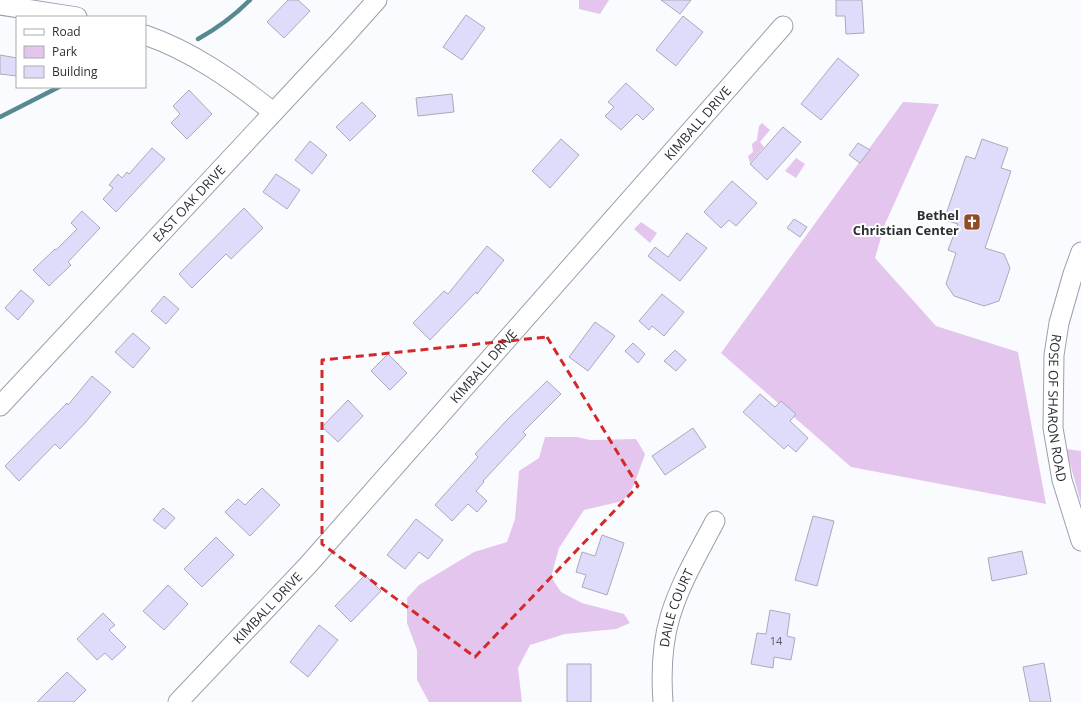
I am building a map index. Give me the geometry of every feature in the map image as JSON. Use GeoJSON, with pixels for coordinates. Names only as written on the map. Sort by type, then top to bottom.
{"type":"FeatureCollection","features":[{"type":"Feature","properties":{"kind":"street","name":"EAST OAK DRIVE"},"geometry":{"type":"LineString","coordinates":[[0,406],[377,0]]}},
{"type":"Feature","properties":{"kind":"street"},"geometry":{"type":"LineString","coordinates":[[0,5],[71,16]]}},
{"type":"Feature","properties":{"kind":"street","name":"KIMBALL DRIVE"},"geometry":{"type":"LineString","coordinates":[[178,702],[308,565],[783,26]]}},
{"type":"Feature","properties":{"kind":"street"},"geometry":{"type":"LineString","coordinates":[[146,35],[158,39],[206,64],[247,91],[273,112]]}},
{"type":"Feature","properties":{"kind":"street","name":"ROSE OF SHARON ROAD"},"geometry":{"type":"LineString","coordinates":[[1081,252],[1072,274],[1059,323],[1054,355],[1053,428],[1062,480],[1081,541]]}},
{"type":"Feature","properties":{"kind":"street","name":"DAILE COURT"},"geometry":{"type":"LineString","coordinates":[[663,702],[663,663],[670,618],[684,581],[715,521]]}},
{"type":"Feature","properties":{"kind":"highlighted area"},"geometry":{"type":"Polygon","coordinates":[[[547,337],[638,486],[475,657],[322,544],[322,360],[547,337]]]}},
{"type":"Feature","properties":{"kind":"green space"},"geometry":{"type":"Polygon","coordinates":[[[579,0],[609,0],[600,14],[579,9],[579,0]]]}},
{"type":"Feature","properties":{"kind":"green space"},"geometry":{"type":"Polygon","coordinates":[[[903,102],[939,104],[885,224],[875,258],[936,326],[1018,352],[1046,504],[851,467],[721,353],[903,102]]]}},
{"type":"Feature","properties":{"kind":"green space"},"geometry":{"type":"Polygon","coordinates":[[[762,123],[770,130],[760,142],[764,147],[750,163],[748,156],[753,152],[752,144],[757,140],[759,126],[762,123]]]}},
{"type":"Feature","properties":{"kind":"green space"},"geometry":{"type":"Polygon","coordinates":[[[796,158],[805,164],[796,178],[785,171],[796,158]]]}},
{"type":"Feature","properties":{"kind":"green space"},"geometry":{"type":"Polygon","coordinates":[[[641,222],[657,233],[650,243],[634,229],[641,222]]]}},
{"type":"Feature","properties":{"kind":"green space"},"geometry":{"type":"Polygon","coordinates":[[[545,437],[577,437],[590,440],[636,439],[645,454],[634,485],[623,501],[584,510],[559,548],[551,577],[561,592],[582,603],[624,614],[630,623],[616,629],[565,634],[530,645],[518,668],[522,702],[429,702],[417,680],[417,650],[407,623],[407,598],[419,585],[474,552],[507,542],[515,519],[519,471],[539,458],[545,437]]]}},
{"type":"Feature","properties":{"kind":"green space"},"geometry":{"type":"Polygon","coordinates":[[[1066,449],[1081,451],[1081,503],[1066,449]]]}},
{"type":"Feature","properties":{"kind":"building"},"geometry":{"type":"Polygon","coordinates":[[[288,0],[298,0],[310,11],[284,38],[267,22],[288,0]]]}},
{"type":"Feature","properties":{"kind":"building"},"geometry":{"type":"Polygon","coordinates":[[[661,0],[691,0],[680,14],[661,0]]]}},
{"type":"Feature","properties":{"kind":"building"},"geometry":{"type":"Polygon","coordinates":[[[836,0],[862,0],[864,33],[846,34],[845,16],[836,16],[836,0]]]}},
{"type":"Feature","properties":{"kind":"building"},"geometry":{"type":"Polygon","coordinates":[[[466,15],[485,28],[462,60],[443,47],[466,15]]]}},
{"type":"Feature","properties":{"kind":"building"},"geometry":{"type":"Polygon","coordinates":[[[683,16],[703,32],[676,66],[656,50],[683,16]]]}},
{"type":"Feature","properties":{"kind":"building"},"geometry":{"type":"Polygon","coordinates":[[[0,55],[16,58],[16,76],[0,74],[0,55]]]}},
{"type":"Feature","properties":{"kind":"building"},"geometry":{"type":"Polygon","coordinates":[[[838,58],[859,75],[821,120],[801,104],[838,58]]]}},
{"type":"Feature","properties":{"kind":"building"},"geometry":{"type":"Polygon","coordinates":[[[626,83],[654,109],[643,120],[637,114],[621,130],[605,116],[614,107],[608,102],[626,83]]]}},
{"type":"Feature","properties":{"kind":"building"},"geometry":{"type":"Polygon","coordinates":[[[189,90],[212,114],[187,139],[171,123],[180,114],[173,106],[189,90]]]}},
{"type":"Feature","properties":{"kind":"building"},"geometry":{"type":"Polygon","coordinates":[[[452,94],[454,112],[418,116],[416,98],[452,94]]]}},
{"type":"Feature","properties":{"kind":"building"},"geometry":{"type":"Polygon","coordinates":[[[362,102],[376,116],[350,141],[336,127],[362,102]]]}},
{"type":"Feature","properties":{"kind":"building"},"geometry":{"type":"Polygon","coordinates":[[[783,127],[801,142],[767,180],[750,164],[783,127]]]}},
{"type":"Feature","properties":{"kind":"building"},"geometry":{"type":"Polygon","coordinates":[[[561,139],[579,155],[550,188],[532,171],[561,139]]]}},
{"type":"Feature","properties":{"kind":"building","name":"Bethel Christian Center"},"geometry":{"type":"Polygon","coordinates":[[[982,139],[1008,148],[1001,168],[1011,171],[985,248],[1004,254],[1010,268],[999,301],[984,306],[954,296],[946,284],[956,253],[948,250],[958,224],[944,220],[966,156],[975,159],[982,139]]]}},
{"type":"Feature","properties":{"kind":"building"},"geometry":{"type":"Polygon","coordinates":[[[310,141],[327,155],[312,174],[295,160],[310,141]]]}},
{"type":"Feature","properties":{"kind":"building"},"geometry":{"type":"Polygon","coordinates":[[[858,143],[870,150],[860,163],[849,155],[858,143]]]}},
{"type":"Feature","properties":{"kind":"building"},"geometry":{"type":"Polygon","coordinates":[[[152,148],[165,159],[116,212],[103,199],[113,188],[109,185],[118,174],[122,178],[127,172],[129,174],[152,148]]]}},
{"type":"Feature","properties":{"kind":"building"},"geometry":{"type":"Polygon","coordinates":[[[276,174],[300,190],[287,209],[263,192],[276,174]]]}},
{"type":"Feature","properties":{"kind":"building"},"geometry":{"type":"Polygon","coordinates":[[[732,181],[757,203],[736,226],[729,220],[721,228],[704,212],[732,181]]]}},
{"type":"Feature","properties":{"kind":"building"},"geometry":{"type":"Polygon","coordinates":[[[244,208],[263,228],[231,259],[226,254],[192,288],[179,274],[244,208]]]}},
{"type":"Feature","properties":{"kind":"building"},"geometry":{"type":"Polygon","coordinates":[[[82,211],[100,228],[68,262],[71,265],[49,286],[33,270],[77,229],[71,223],[82,211]]]}},
{"type":"Feature","properties":{"kind":"building"},"geometry":{"type":"Polygon","coordinates":[[[794,219],[807,227],[800,237],[787,228],[794,219]]]}},
{"type":"Feature","properties":{"kind":"building"},"geometry":{"type":"Polygon","coordinates":[[[687,233],[707,248],[680,281],[648,256],[655,247],[668,257],[687,233]]]}},
{"type":"Feature","properties":{"kind":"building"},"geometry":{"type":"Polygon","coordinates":[[[487,246],[504,260],[477,294],[476,292],[430,340],[413,323],[444,291],[448,294],[487,246]]]}},
{"type":"Feature","properties":{"kind":"building"},"geometry":{"type":"Polygon","coordinates":[[[21,290],[34,301],[18,320],[5,308],[21,290]]]}},
{"type":"Feature","properties":{"kind":"building"},"geometry":{"type":"Polygon","coordinates":[[[662,294],[684,312],[664,336],[652,326],[649,330],[639,321],[662,294]]]}},
{"type":"Feature","properties":{"kind":"building"},"geometry":{"type":"Polygon","coordinates":[[[164,296],[179,309],[166,324],[151,311],[164,296]]]}},
{"type":"Feature","properties":{"kind":"building"},"geometry":{"type":"Polygon","coordinates":[[[595,322],[615,336],[588,371],[569,357],[595,322]]]}},
{"type":"Feature","properties":{"kind":"building"},"geometry":{"type":"Polygon","coordinates":[[[133,333],[150,348],[133,368],[115,352],[133,333]]]}},
{"type":"Feature","properties":{"kind":"building"},"geometry":{"type":"Polygon","coordinates":[[[633,343],[645,354],[638,363],[625,351],[633,343]]]}},
{"type":"Feature","properties":{"kind":"building"},"geometry":{"type":"Polygon","coordinates":[[[675,350],[686,360],[676,371],[664,361],[675,350]]]}},
{"type":"Feature","properties":{"kind":"building"},"geometry":{"type":"Polygon","coordinates":[[[388,354],[407,373],[390,390],[371,371],[388,354]]]}},
{"type":"Feature","properties":{"kind":"building"},"geometry":{"type":"Polygon","coordinates":[[[92,376],[111,392],[85,423],[60,449],[55,444],[19,481],[5,466],[67,403],[68,405],[92,376]]]}},
{"type":"Feature","properties":{"kind":"building"},"geometry":{"type":"Polygon","coordinates":[[[547,381],[561,394],[523,432],[526,435],[483,481],[484,482],[476,491],[487,501],[477,512],[468,504],[452,521],[435,505],[478,457],[475,454],[547,381]]]}},
{"type":"Feature","properties":{"kind":"building"},"geometry":{"type":"Polygon","coordinates":[[[760,394],[775,407],[781,401],[796,414],[790,421],[808,438],[796,452],[788,445],[784,449],[743,412],[760,394]]]}},
{"type":"Feature","properties":{"kind":"building"},"geometry":{"type":"Polygon","coordinates":[[[348,400],[363,416],[338,442],[322,427],[348,400]]]}},
{"type":"Feature","properties":{"kind":"building"},"geometry":{"type":"Polygon","coordinates":[[[693,428],[706,447],[665,475],[652,456],[693,428]]]}},
{"type":"Feature","properties":{"kind":"building"},"geometry":{"type":"Polygon","coordinates":[[[262,488],[280,505],[250,536],[225,512],[238,499],[245,505],[262,488]]]}},
{"type":"Feature","properties":{"kind":"building"},"geometry":{"type":"Polygon","coordinates":[[[163,508],[175,518],[165,529],[153,520],[163,508]]]}},
{"type":"Feature","properties":{"kind":"building"},"geometry":{"type":"Polygon","coordinates":[[[813,516],[834,521],[817,586],[795,580],[813,516]]]}},
{"type":"Feature","properties":{"kind":"building"},"geometry":{"type":"Polygon","coordinates":[[[416,519],[443,540],[428,559],[419,552],[405,569],[387,555],[416,519]]]}},
{"type":"Feature","properties":{"kind":"building"},"geometry":{"type":"Polygon","coordinates":[[[602,535],[624,543],[607,595],[582,587],[586,575],[576,572],[582,552],[595,556],[602,535]]]}},
{"type":"Feature","properties":{"kind":"building"},"geometry":{"type":"Polygon","coordinates":[[[216,537],[234,555],[202,587],[184,569],[216,537]]]}},
{"type":"Feature","properties":{"kind":"building"},"geometry":{"type":"Polygon","coordinates":[[[1022,551],[1027,574],[992,581],[988,558],[1022,551]]]}},
{"type":"Feature","properties":{"kind":"building"},"geometry":{"type":"Polygon","coordinates":[[[365,575],[381,591],[351,622],[335,606],[365,575]]]}},
{"type":"Feature","properties":{"kind":"building"},"geometry":{"type":"Polygon","coordinates":[[[168,585],[188,604],[164,630],[143,611],[168,585]]]}},
{"type":"Feature","properties":{"kind":"building"},"geometry":{"type":"Polygon","coordinates":[[[770,610],[790,614],[787,636],[795,638],[791,660],[774,657],[773,668],[751,664],[757,633],[766,634],[770,610]]]}},
{"type":"Feature","properties":{"kind":"building"},"geometry":{"type":"Polygon","coordinates":[[[103,613],[115,625],[109,630],[126,647],[112,660],[105,653],[97,660],[77,639],[103,613]]]}},
{"type":"Feature","properties":{"kind":"building"},"geometry":{"type":"Polygon","coordinates":[[[319,625],[338,640],[308,677],[290,662],[319,625]]]}},
{"type":"Feature","properties":{"kind":"building"},"geometry":{"type":"Polygon","coordinates":[[[1044,663],[1051,702],[1030,702],[1023,667],[1044,663]]]}},
{"type":"Feature","properties":{"kind":"building"},"geometry":{"type":"Polygon","coordinates":[[[567,664],[591,664],[591,702],[567,702],[567,664]]]}},
{"type":"Feature","properties":{"kind":"building"},"geometry":{"type":"Polygon","coordinates":[[[67,672],[86,690],[74,702],[37,702],[67,672]]]}},
{"type":"Feature","properties":{"kind":"waterway"},"geometry":{"type":"LineString","coordinates":[[198,39],[226,21],[250,0]]}},
{"type":"Feature","properties":{"kind":"waterway"},"geometry":{"type":"LineString","coordinates":[[0,117],[57,88]]}},
{"type":"Feature","properties":{"kind":"place","name":"Bethel Christian Center"},"geometry":{"type":"Point","coordinates":[972,222]}}]}
